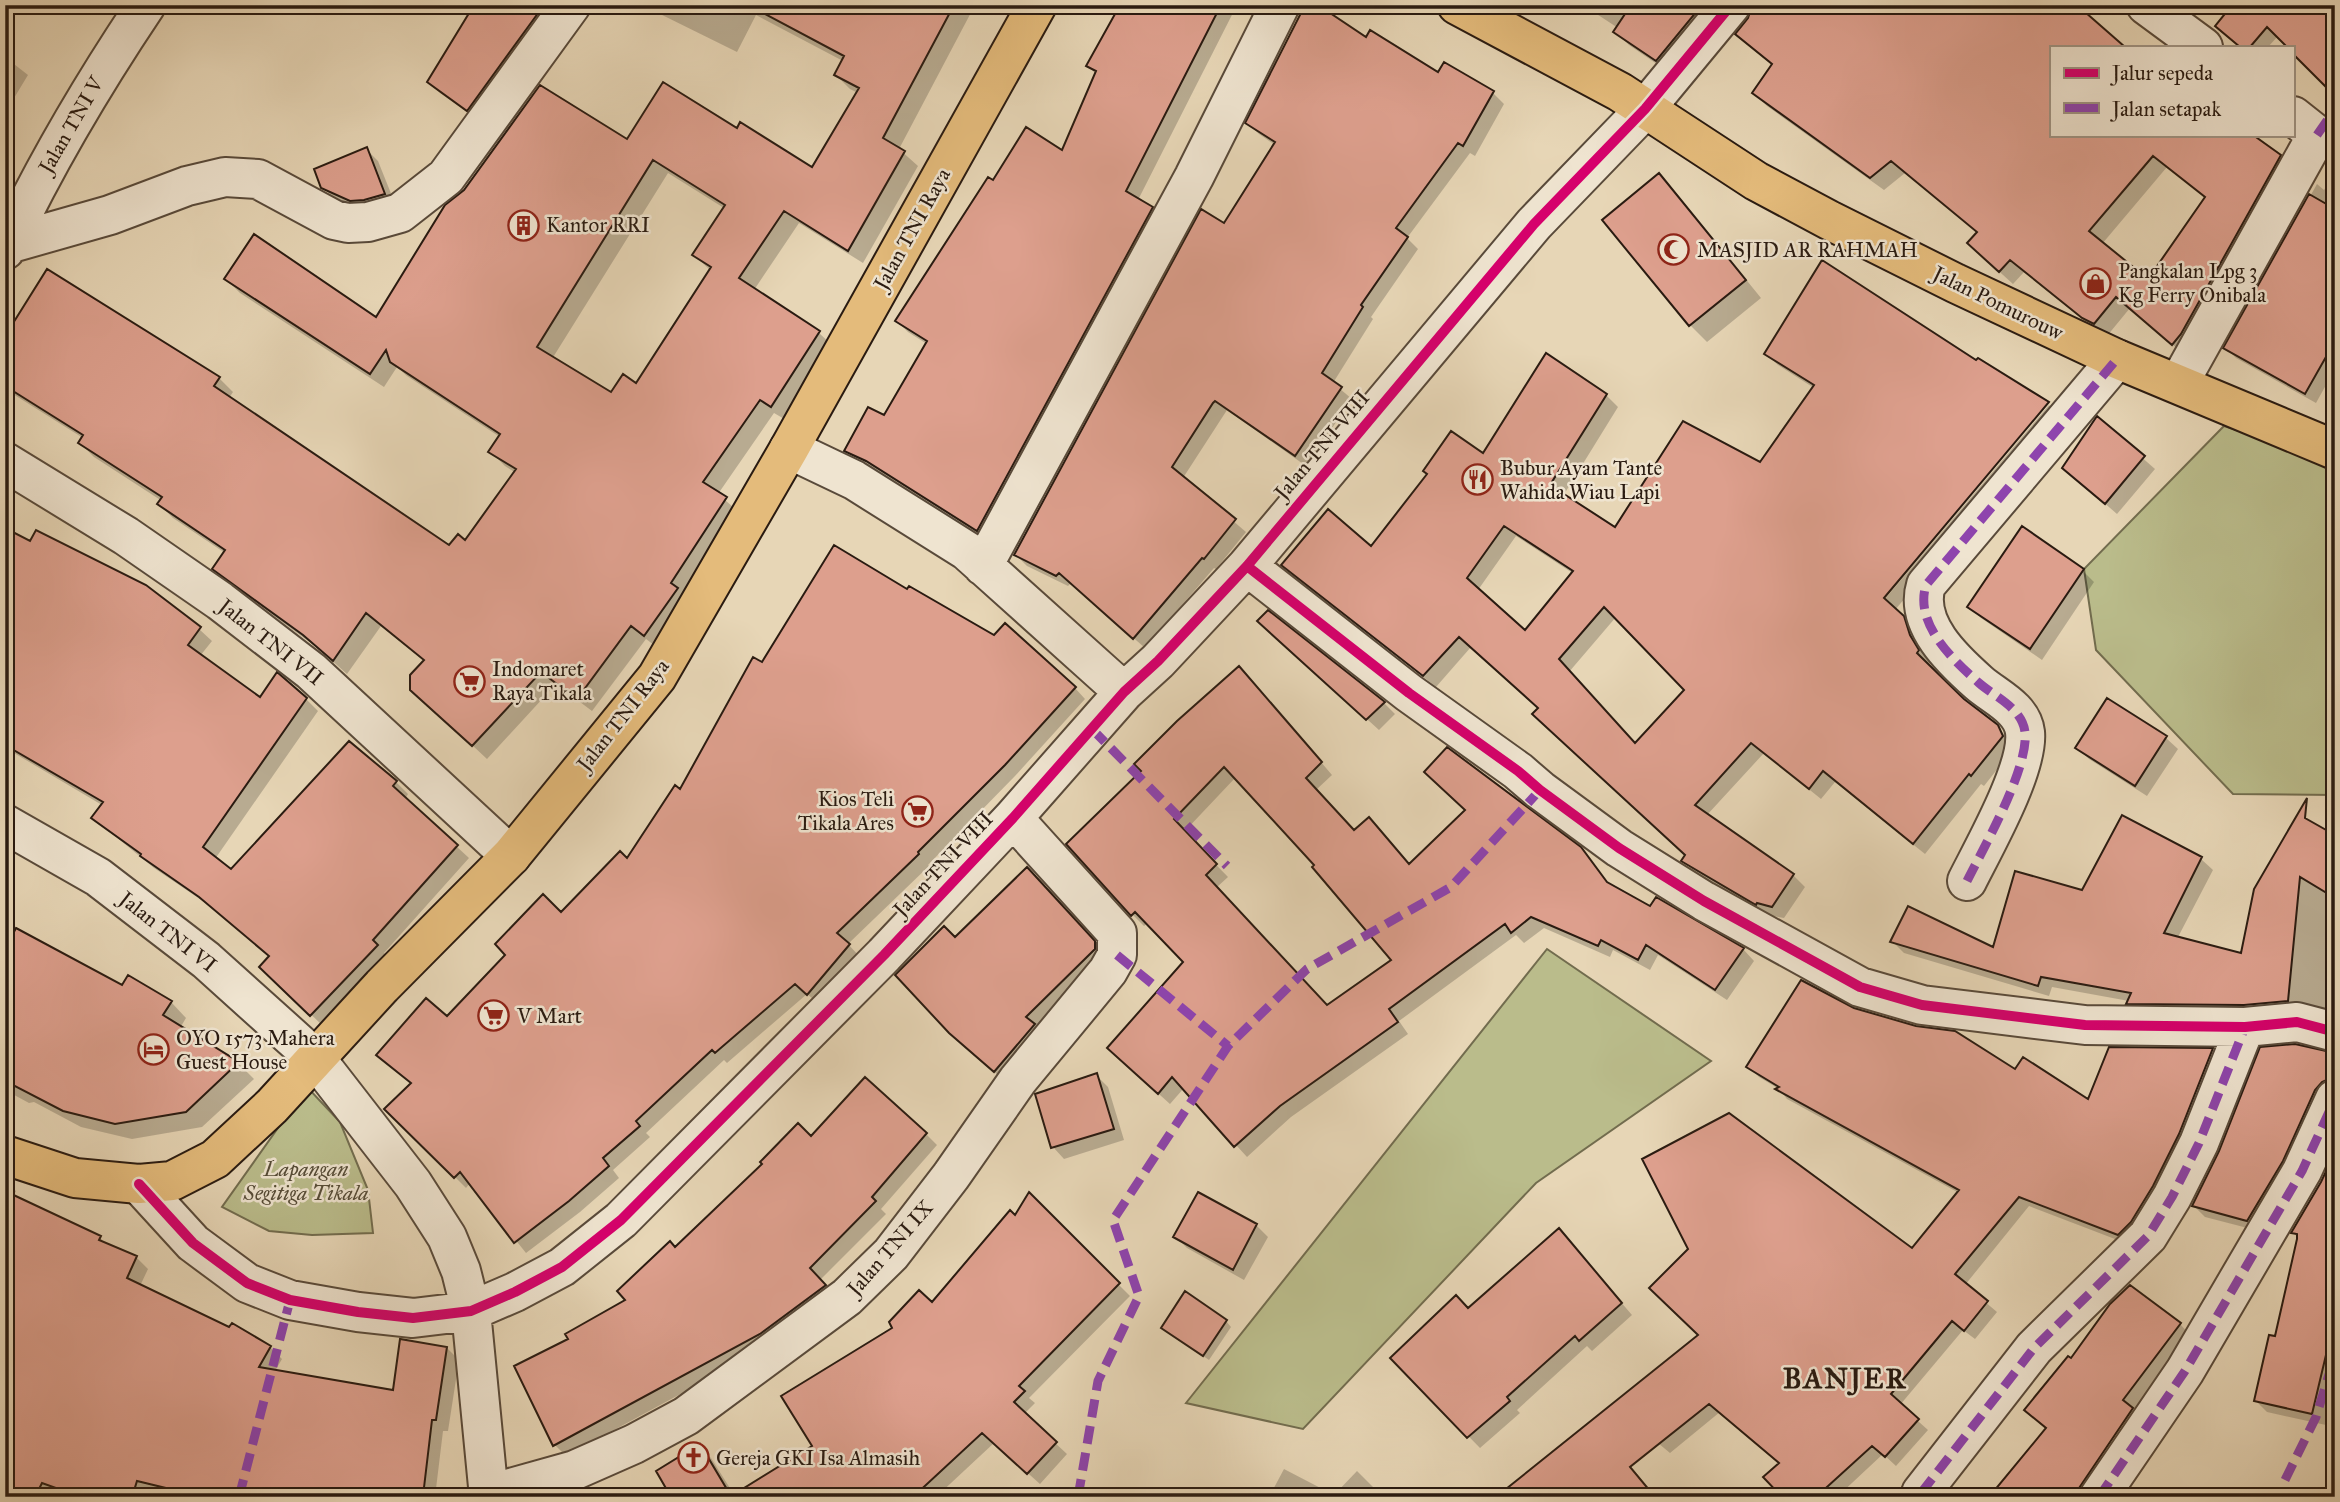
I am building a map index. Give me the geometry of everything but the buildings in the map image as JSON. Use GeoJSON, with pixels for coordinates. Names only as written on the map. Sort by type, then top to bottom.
{"type":"FeatureCollection","features":[{"type":"Feature","properties":{"kind":"main road","name":"Jalan TNI Raya"},"geometry":{"type":"LineString","coordinates":[[5,1156],[75,1178],[139,1184],[172,1181],[215,1159],[272,1107],[382,986],[511,856],[657,677],[789,449],[1037,5]]}},
{"type":"Feature","properties":{"kind":"main road","name":"Jalan Pomurouw"},"geometry":{"type":"LineString","coordinates":[[1457,5],[1620,92],[1756,181],[1955,283],[2117,359],[2335,450]]}},
{"type":"Feature","properties":{"kind":"street","name":"Jalan TNI V"},"geometry":{"type":"LineString","coordinates":[[7,247],[45,169],[89,91],[146,5]]}},
{"type":"Feature","properties":{"kind":"street"},"geometry":{"type":"LineString","coordinates":[[7,247],[110,215],[187,186],[225,177],[258,179],[334,220],[348,223],[368,222],[400,213],[446,177],[571,5]]}},
{"type":"Feature","properties":{"kind":"street"},"geometry":{"type":"LineString","coordinates":[[983,566],[1194,177],[1280,5]]}},
{"type":"Feature","properties":{"kind":"street","name":"Jalan TNI VIII"},"geometry":{"type":"LineString","coordinates":[[139,1184],[192,1243],[247,1283],[290,1300],[413,1318],[471,1311],[562,1267],[621,1220],[884,955],[1013,818],[1124,692],[1158,661],[1247,566],[1534,224],[1645,109],[1731,5]]}},
{"type":"Feature","properties":{"kind":"street"},"geometry":{"type":"LineString","coordinates":[[2146,5],[2202,46]]}},
{"type":"Feature","properties":{"kind":"street"},"geometry":{"type":"LineString","coordinates":[[2179,383],[2315,120]]}},
{"type":"Feature","properties":{"kind":"street"},"geometry":{"type":"LineString","coordinates":[[1967,881],[2021,765],[2025,733],[2019,714],[1979,683],[1944,649],[1926,616],[1923,594],[1926,585],[2117,359]]}},
{"type":"Feature","properties":{"kind":"street"},"geometry":{"type":"LineString","coordinates":[[789,449],[854,481],[967,551],[1124,692]]}},
{"type":"Feature","properties":{"kind":"street","name":"Jalan TNI VII"},"geometry":{"type":"LineString","coordinates":[[5,462],[126,536],[220,601],[311,671],[511,856]]}},
{"type":"Feature","properties":{"kind":"street"},"geometry":{"type":"LineString","coordinates":[[1247,566],[1409,694],[1518,771],[1619,848],[1704,901],[1860,987],[1922,1005],[2085,1025],[2245,1027],[2297,1022],[2335,1032]]}},
{"type":"Feature","properties":{"kind":"street","name":"Jalan TNI IX"},"geometry":{"type":"LineString","coordinates":[[489,1495],[575,1470],[634,1444],[686,1416],[848,1297],[891,1254],[951,1176],[1018,1080],[1108,971],[1117,955],[1117,933],[1013,818]]}},
{"type":"Feature","properties":{"kind":"street","name":"Jalan TNI VI"},"geometry":{"type":"LineString","coordinates":[[5,824],[98,877],[206,960],[316,1059],[413,1184],[447,1237],[461,1271],[471,1311],[489,1495]]}},
{"type":"Feature","properties":{"kind":"street"},"geometry":{"type":"LineString","coordinates":[[1921,1493],[2034,1348],[2148,1236],[2172,1197],[2199,1143],[2245,1027]]}},
{"type":"Feature","properties":{"kind":"street"},"geometry":{"type":"LineString","coordinates":[[2099,1497],[2185,1371],[2301,1171],[2335,1099]]}},
{"type":"Feature","properties":{"kind":"green space"},"geometry":{"type":"Polygon","coordinates":[[[2224,426],[2335,462],[2335,795],[2233,794],[2096,650],[2084,569],[2224,426]]]}},
{"type":"Feature","properties":{"kind":"green space"},"geometry":{"type":"Polygon","coordinates":[[[1547,949],[1711,1061],[1536,1183],[1303,1429],[1186,1403],[1547,949]]]}},
{"type":"Feature","properties":{"kind":"green space","name":"Lapangan Segitiga Tikala"},"geometry":{"type":"Polygon","coordinates":[[[307,1087],[340,1122],[368,1190],[373,1233],[312,1235],[269,1231],[222,1207],[307,1087]]]}},
{"type":"Feature","properties":{"kind":"marked path"},"geometry":{"type":"LineString","coordinates":[[2317,135],[2335,109]]}},
{"type":"Feature","properties":{"kind":"marked path"},"geometry":{"type":"LineString","coordinates":[[1967,881],[2013,786],[2020,766],[2025,732],[2019,716],[1969,674],[1938,640],[1926,614],[1926,585],[2117,359]]}},
{"type":"Feature","properties":{"kind":"marked path"},"geometry":{"type":"LineString","coordinates":[[1092,729],[1227,866]]}},
{"type":"Feature","properties":{"kind":"marked path"},"geometry":{"type":"LineString","coordinates":[[1078,1497],[1098,1381],[1139,1296],[1113,1220],[1228,1046],[1307,969],[1451,887],[1540,790]]}},
{"type":"Feature","properties":{"kind":"marked path"},"geometry":{"type":"LineString","coordinates":[[1117,955],[1228,1046]]}},
{"type":"Feature","properties":{"kind":"marked path"},"geometry":{"type":"LineString","coordinates":[[1921,1493],[2034,1348],[2148,1236],[2172,1197],[2199,1143],[2245,1027]]}},
{"type":"Feature","properties":{"kind":"marked path"},"geometry":{"type":"LineString","coordinates":[[2099,1497],[2185,1371],[2302,1171],[2335,1099]]}},
{"type":"Feature","properties":{"kind":"marked path"},"geometry":{"type":"LineString","coordinates":[[239,1497],[290,1300]]}},
{"type":"Feature","properties":{"kind":"marked path"},"geometry":{"type":"LineString","coordinates":[[2285,1480],[2316,1417],[2335,1355]]}},
{"type":"Feature","properties":{"kind":"cycle path"},"geometry":{"type":"LineString","coordinates":[[139,1184],[193,1243],[247,1283],[290,1300],[413,1318],[471,1311],[562,1267],[621,1220],[884,955],[1013,818],[1124,692],[1158,661],[1247,566],[1534,224],[1645,109],[1731,5]]}},
{"type":"Feature","properties":{"kind":"cycle path"},"geometry":{"type":"LineString","coordinates":[[1247,566],[1409,693],[1619,848],[1704,901],[1860,987],[1922,1005],[2085,1025],[2245,1027],[2297,1022],[2335,1032]]}},
{"type":"Feature","properties":{"kind":"place","name":"Kantor RRI"},"geometry":{"type":"Point","coordinates":[523,225]}},
{"type":"Feature","properties":{"kind":"place","name":"MASJID AR RAHMAH"},"geometry":{"type":"Point","coordinates":[1674,250]}},
{"type":"Feature","properties":{"kind":"place","name":"Pangkalan Lpg 3 Kg Ferry Onibala"},"geometry":{"type":"Point","coordinates":[2095,283]}},
{"type":"Feature","properties":{"kind":"place","name":"Bubur Ayam Tante Wahida Wiau Lapi"},"geometry":{"type":"Point","coordinates":[1477,480]}},
{"type":"Feature","properties":{"kind":"place","name":"Indomaret Raya Tikala"},"geometry":{"type":"Point","coordinates":[469,681]}},
{"type":"Feature","properties":{"kind":"place","name":"Kios Teli Tikala Ares"},"geometry":{"type":"Point","coordinates":[917,811]}},
{"type":"Feature","properties":{"kind":"place","name":"V Mart"},"geometry":{"type":"Point","coordinates":[494,1016]}},
{"type":"Feature","properties":{"kind":"place","name":"OYO 1573 Mahera Guest House"},"geometry":{"type":"Point","coordinates":[153,1050]}},
{"type":"Feature","properties":{"kind":"place","name":"Gereja GKI Isa Almasih"},"geometry":{"type":"Point","coordinates":[693,1458]}},
{"type":"Feature","properties":{"kind":"district","name":"BANJER"},"geometry":{"type":"Point","coordinates":[1845,1378]}}]}
